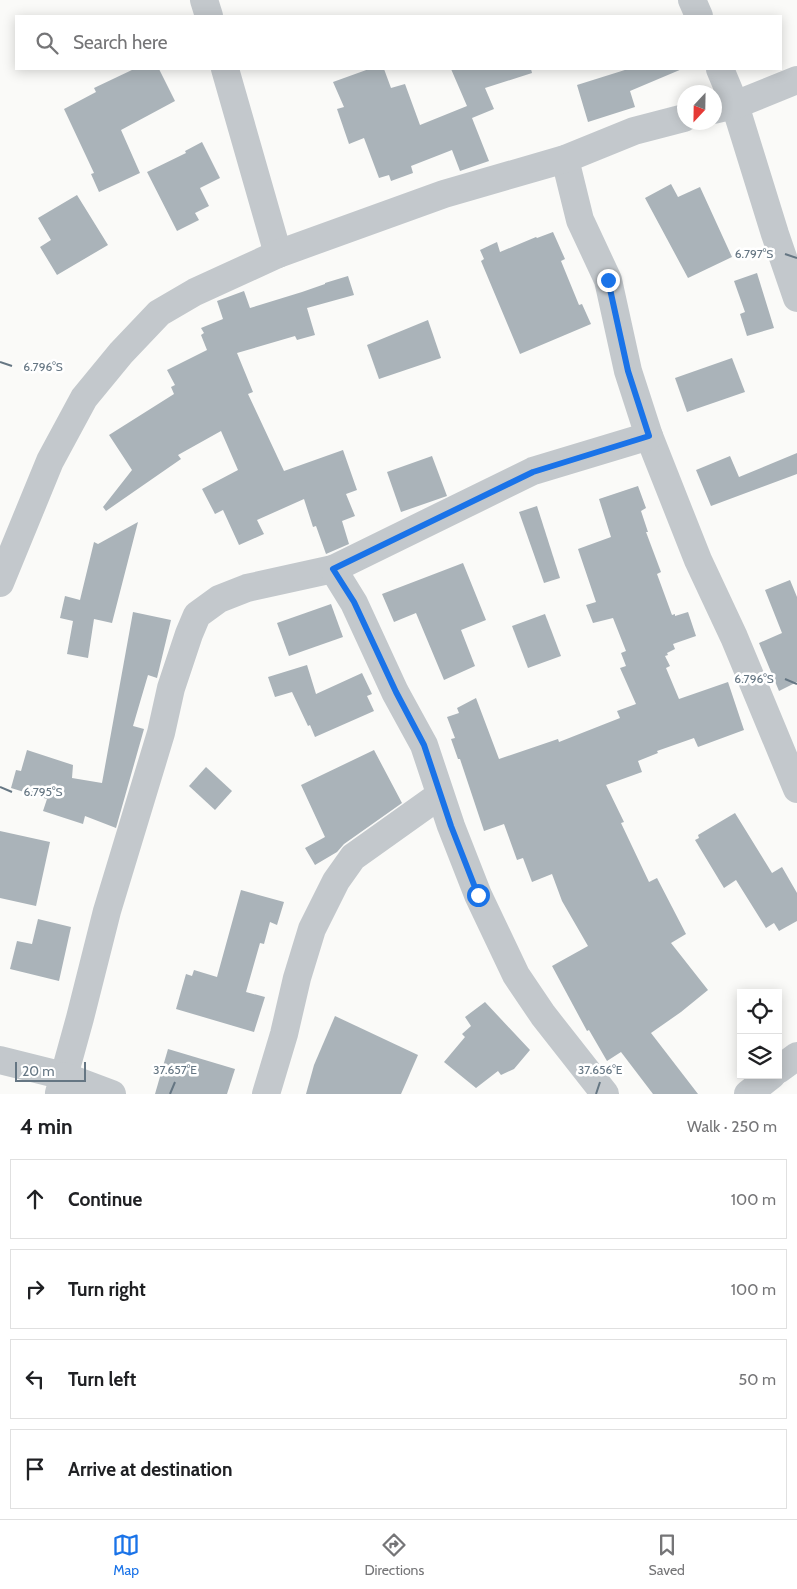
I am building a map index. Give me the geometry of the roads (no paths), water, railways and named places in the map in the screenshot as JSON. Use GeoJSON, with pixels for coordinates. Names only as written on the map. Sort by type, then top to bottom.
{"type":"FeatureCollection","features":[{"type":"Feature","properties":{"kind":"street"},"geometry":{"type":"LineString","coordinates":[[204,0],[209,15]]}},
{"type":"Feature","properties":{"kind":"street"},"geometry":{"type":"LineString","coordinates":[[692,0],[699,15]]}},
{"type":"Feature","properties":{"kind":"street"},"geometry":{"type":"LineString","coordinates":[[225,70],[278,254]]}},
{"type":"Feature","properties":{"kind":"street"},"geometry":{"type":"LineString","coordinates":[[720,70],[725,107],[775,234],[797,298]]}},
{"type":"Feature","properties":{"kind":"street"},"geometry":{"type":"LineString","coordinates":[[725,107],[797,80]]}},
{"type":"Feature","properties":{"kind":"street"},"geometry":{"type":"LineString","coordinates":[[0,583],[11,526],[50,461],[84,398],[121,353],[159,313],[195,292],[278,254],[444,194],[565,159],[634,132],[677,120]]}},
{"type":"Feature","properties":{"kind":"street"},"geometry":{"type":"LineString","coordinates":[[565,159],[580,220],[608,280],[628,371],[649,436],[698,560],[734,636],[797,789]]}},
{"type":"Feature","properties":{"kind":"street"},"geometry":{"type":"LineString","coordinates":[[61,1085],[107,911],[161,733],[170,688],[197,614],[219,599],[248,588],[333,569],[533,472],[649,436]]}},
{"type":"Feature","properties":{"kind":"street"},"geometry":{"type":"LineString","coordinates":[[333,569],[354,602],[396,692],[424,745],[440,795],[478,895],[516,976],[543,1015],[605,1094]]}},
{"type":"Feature","properties":{"kind":"street"},"geometry":{"type":"LineString","coordinates":[[266,1094],[284,1034],[296,978],[312,929],[336,882],[353,857],[440,795]]}},
{"type":"Feature","properties":{"kind":"street"},"geometry":{"type":"LineString","coordinates":[[782,1067],[797,1056]]}},
{"type":"Feature","properties":{"kind":"street"},"geometry":{"type":"LineString","coordinates":[[0,1060],[61,1085],[112,1094]]}},
{"type":"Feature","properties":{"kind":"street"},"geometry":{"type":"LineString","coordinates":[[748,1094],[767,1079]]}}]}
